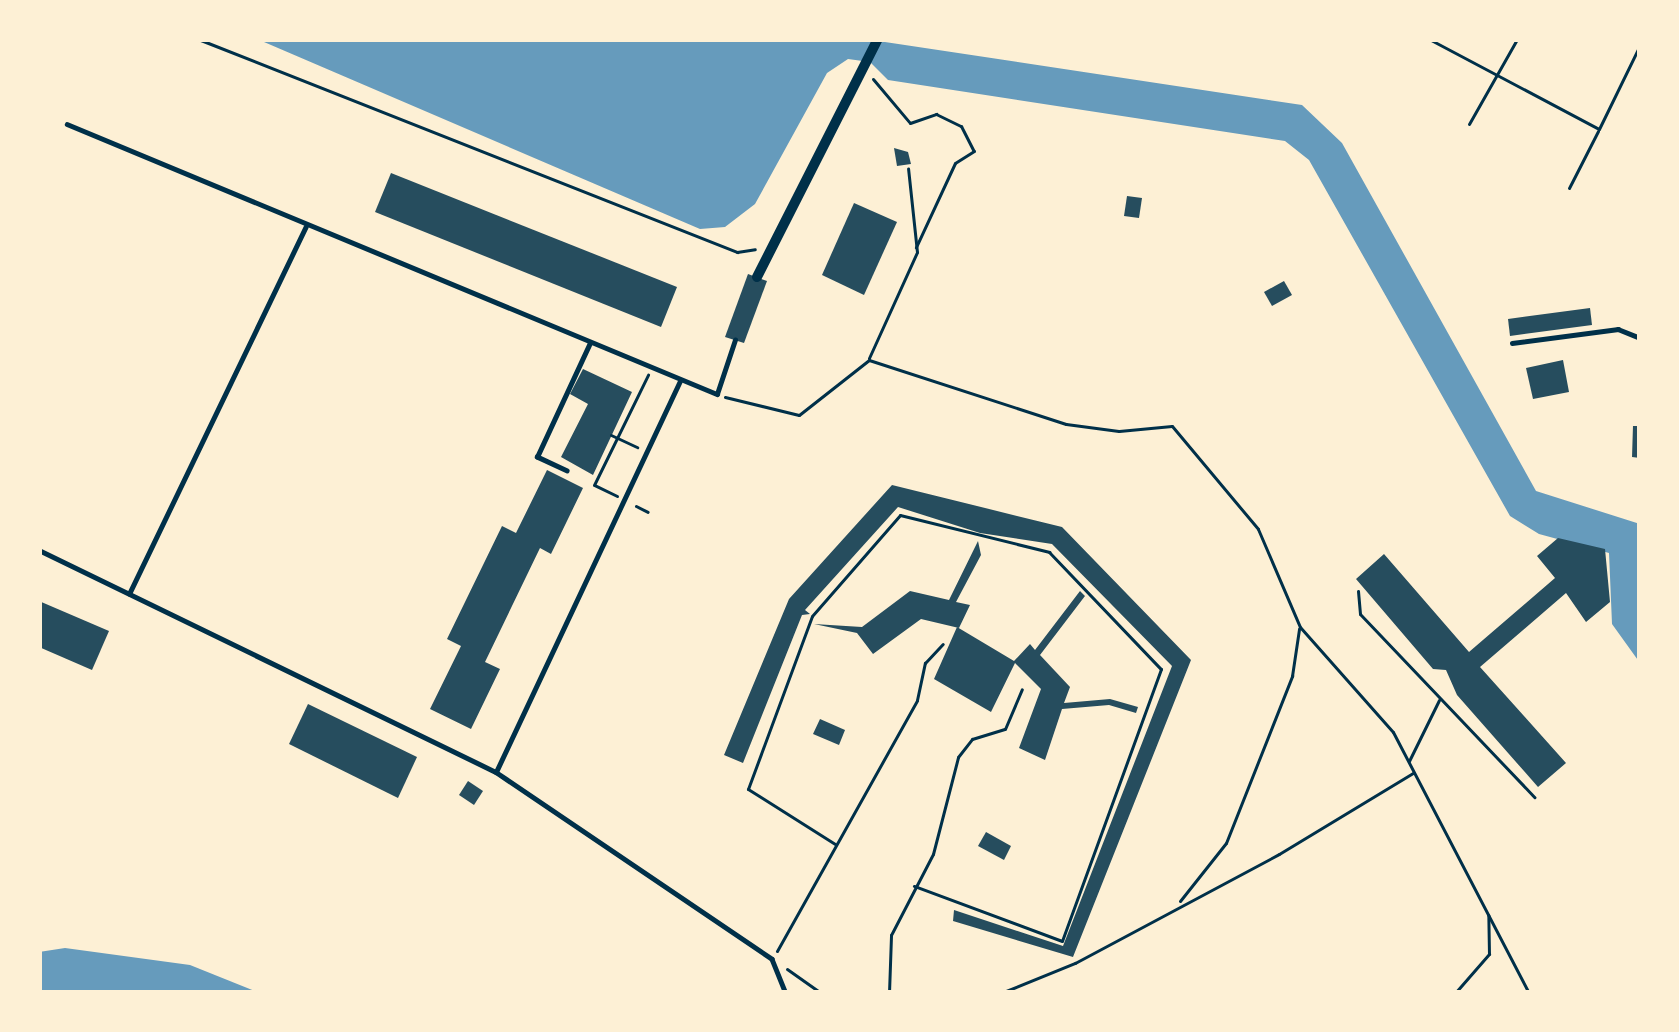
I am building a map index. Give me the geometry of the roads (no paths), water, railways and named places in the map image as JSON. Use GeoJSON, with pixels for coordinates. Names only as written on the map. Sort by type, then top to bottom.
{"type":"FeatureCollection","features":[{"type":"Feature","properties":{"kind":"street"},"geometry":{"type":"LineString","coordinates":[[757,278],[878,39]]}},
{"type":"Feature","properties":{"kind":"lane"},"geometry":{"type":"LineString","coordinates":[[67,124],[717,394],[735,340]]}},
{"type":"Feature","properties":{"kind":"lane"},"geometry":{"type":"LineString","coordinates":[[129,594],[307,225]]}},
{"type":"Feature","properties":{"kind":"lane"},"geometry":{"type":"LineString","coordinates":[[1512,343],[1618,329],[1640,338]]}},
{"type":"Feature","properties":{"kind":"lane"},"geometry":{"type":"LineString","coordinates":[[567,471],[537,457],[590,343]]}},
{"type":"Feature","properties":{"kind":"lane"},"geometry":{"type":"LineString","coordinates":[[496,772],[680,380]]}},
{"type":"Feature","properties":{"kind":"lane"},"geometry":{"type":"LineString","coordinates":[[39,550],[496,772],[772,959],[786,993]]}},
{"type":"Feature","properties":{"kind":"water"},"geometry":{"type":"Polygon","coordinates":[[[257,39],[865,39],[1302,105],[1342,143],[1536,491],[1640,524],[1640,663],[1612,624],[1609,553],[1539,534],[1510,516],[1309,160],[1285,141],[888,80],[870,62],[848,59],[827,73],[755,204],[725,227],[700,229],[257,39]]]}},
{"type":"Feature","properties":{"kind":"water"},"geometry":{"type":"Polygon","coordinates":[[[65,948],[190,965],[260,993],[39,993],[39,952],[65,948]]]}}]}
